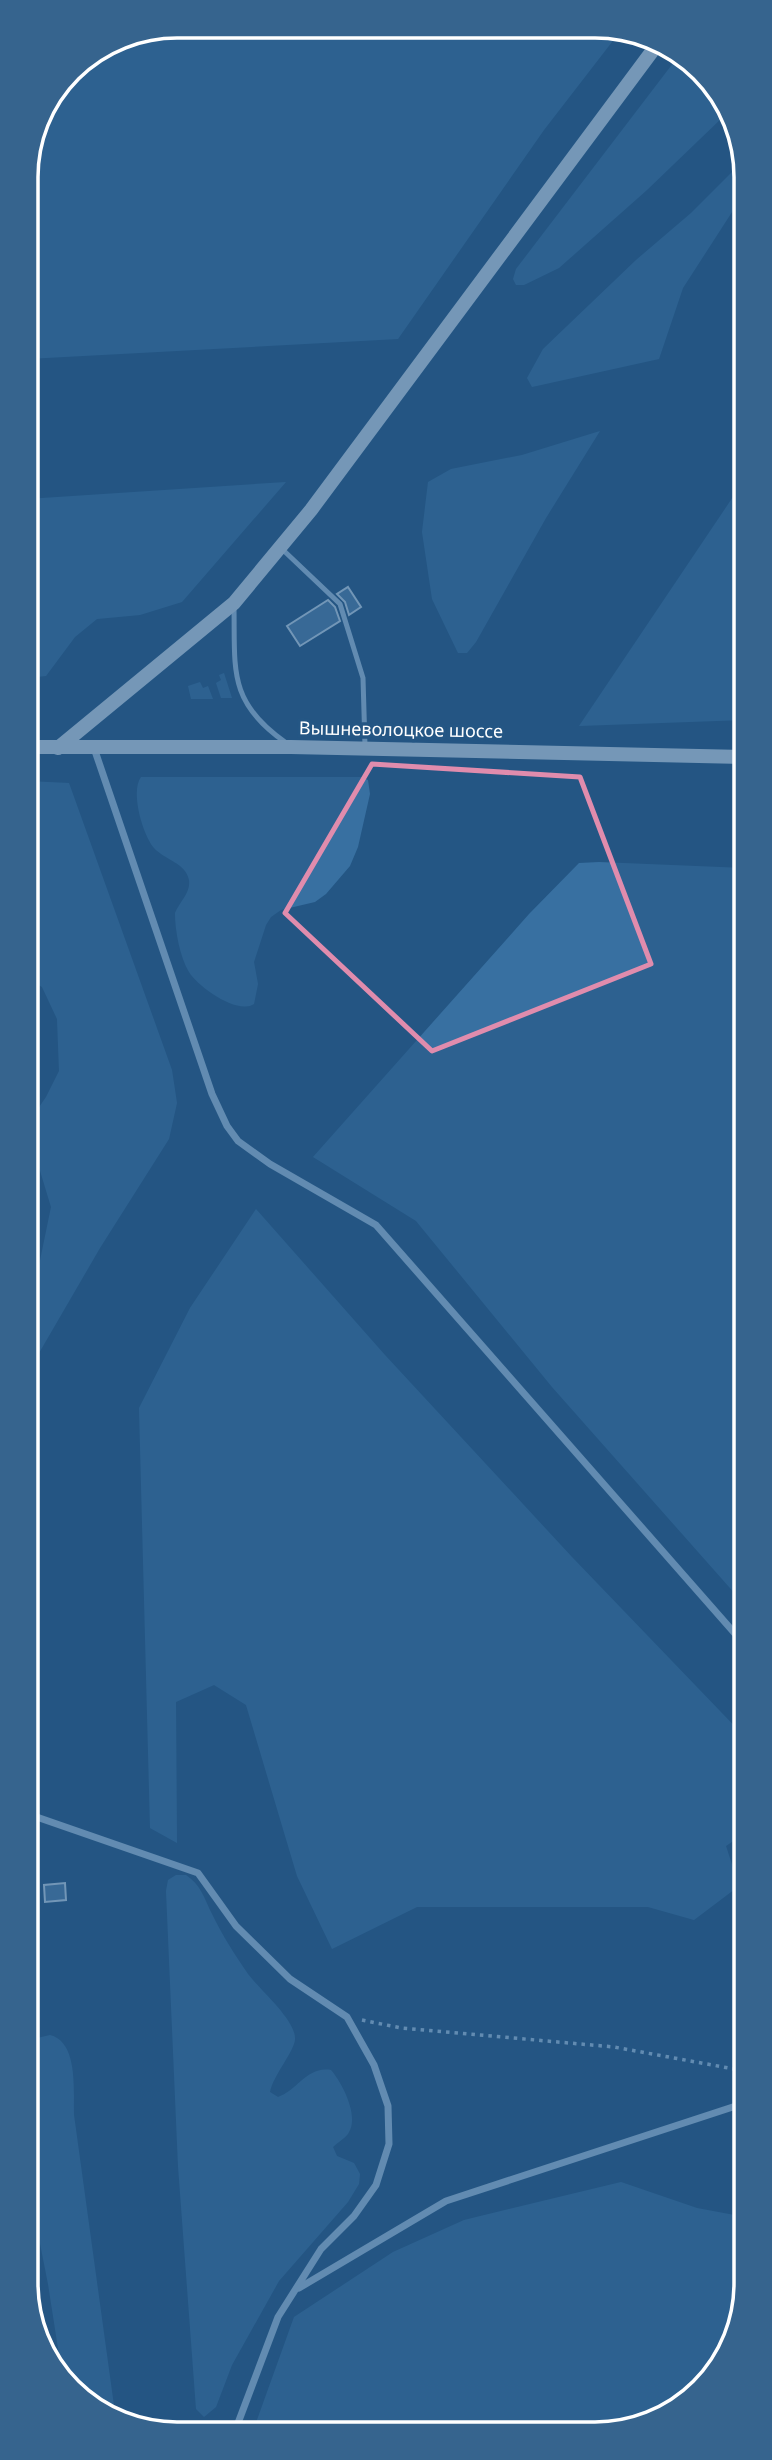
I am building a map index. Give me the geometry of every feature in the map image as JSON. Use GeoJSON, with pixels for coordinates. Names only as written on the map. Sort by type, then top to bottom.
{"type":"FeatureCollection","features":[{"type":"Feature","properties":{"kind":"main road"},"geometry":{"type":"LineString","coordinates":[[58,748],[234,603],[312,510],[652,51]]}},
{"type":"Feature","properties":{"kind":"main road","name":"Вышневолоцкое шоссе"},"geometry":{"type":"LineString","coordinates":[[39,747],[291,747],[734,757]]}},
{"type":"Feature","properties":{"kind":"street"},"geometry":{"type":"LineString","coordinates":[[94,748],[212,1094],[227,1126],[238,1141],[270,1164],[376,1225],[733,1632]]}},
{"type":"Feature","properties":{"kind":"street"},"geometry":{"type":"LineString","coordinates":[[38,1817],[198,1873],[236,1926],[290,1979],[347,2017],[374,2066],[388,2106],[389,2144],[376,2185],[354,2216],[321,2249],[278,2317],[238,2422]]}},
{"type":"Feature","properties":{"kind":"street"},"geometry":{"type":"LineString","coordinates":[[296,2290],[446,2201],[733,2107]]}},
{"type":"Feature","properties":{"kind":"lane"},"geometry":{"type":"LineString","coordinates":[[280,547],[340,604],[363,678],[365,749]]}},
{"type":"Feature","properties":{"kind":"lane"},"geometry":{"type":"LineString","coordinates":[[234,603],[234,661],[237,681],[252,716],[291,747]]}},
{"type":"Feature","properties":{"kind":"path"},"geometry":{"type":"LineString","coordinates":[[347,2017],[401,2028],[614,2047],[733,2069]]}},
{"type":"Feature","properties":{"kind":"highlighted area"},"geometry":{"type":"Polygon","coordinates":[[[372,764],[580,777],[651,964],[432,1051],[285,913],[372,764]]]}},
{"type":"Feature","properties":{"kind":"shaded area"},"geometry":{"type":"Polygon","coordinates":[[[168,39],[613,40],[544,130],[398,339],[39,358],[39,168],[46,133],[67,93],[86,73],[108,57],[142,43],[168,39]]]}},
{"type":"Feature","properties":{"kind":"shaded area"},"geometry":{"type":"Polygon","coordinates":[[[673,63],[693,79],[721,119],[647,190],[559,268],[524,285],[516,285],[513,279],[516,269],[673,63]]]}},
{"type":"Feature","properties":{"kind":"shaded area"},"geometry":{"type":"Polygon","coordinates":[[[733,171],[734,209],[683,288],[659,359],[532,387],[527,378],[543,349],[636,260],[691,213],[733,171]]]}},
{"type":"Feature","properties":{"kind":"shaded area"},"geometry":{"type":"Polygon","coordinates":[[[600,431],[546,518],[476,642],[467,653],[458,653],[432,599],[422,532],[428,482],[451,469],[522,455],[600,431]]]}},
{"type":"Feature","properties":{"kind":"shaded area"},"geometry":{"type":"Polygon","coordinates":[[[286,482],[182,602],[140,615],[97,619],[75,637],[46,676],[39,677],[39,498],[286,482]]]}},
{"type":"Feature","properties":{"kind":"shaded area"},"geometry":{"type":"Polygon","coordinates":[[[734,496],[734,720],[579,726],[734,496]]]}},
{"type":"Feature","properties":{"kind":"shaded area"},"geometry":{"type":"Polygon","coordinates":[[[224,673],[232,698],[221,698],[216,683],[221,680],[219,675],[224,673]]]}},
{"type":"Feature","properties":{"kind":"shaded area"},"geometry":{"type":"Polygon","coordinates":[[[200,682],[203,688],[208,686],[213,699],[191,699],[188,686],[200,682]]]}},
{"type":"Feature","properties":{"kind":"shaded area"},"geometry":{"type":"Polygon","coordinates":[[[141,777],[362,777],[368,780],[370,794],[358,847],[350,866],[326,894],[315,902],[281,910],[271,917],[266,925],[254,962],[258,984],[254,1004],[238,1006],[219,998],[201,985],[186,966],[179,944],[175,913],[187,893],[189,880],[180,866],[154,848],[146,834],[137,803],[141,777]]]}},
{"type":"Feature","properties":{"kind":"shaded area"},"geometry":{"type":"Polygon","coordinates":[[[39,782],[69,783],[172,1070],[177,1103],[169,1139],[100,1248],[38,1354],[38,1268],[51,1207],[39,1166],[39,1108],[59,1071],[57,1019],[39,985],[39,782]]]}},
{"type":"Feature","properties":{"kind":"shaded area"},"geometry":{"type":"Polygon","coordinates":[[[579,863],[734,868],[733,1592],[552,1387],[416,1221],[313,1157],[529,914],[579,863]]]}},
{"type":"Feature","properties":{"kind":"shaded area"},"geometry":{"type":"Polygon","coordinates":[[[256,1209],[385,1355],[572,1557],[733,1725],[733,1841],[726,1846],[733,1868],[733,1890],[694,1920],[648,1907],[417,1907],[332,1949],[297,1876],[246,1705],[214,1685],[176,1702],[177,1843],[150,1828],[139,1408],[190,1308],[256,1209]]]}},
{"type":"Feature","properties":{"kind":"shaded area"},"geometry":{"type":"Polygon","coordinates":[[[176,1875],[186,1875],[199,1888],[224,1937],[248,1974],[283,2014],[294,2031],[294,2044],[270,2092],[278,2097],[309,2075],[331,2070],[344,2091],[352,2117],[348,2134],[333,2147],[337,2156],[354,2163],[360,2174],[359,2184],[348,2202],[279,2281],[232,2365],[216,2407],[204,2417],[196,2409],[178,2166],[166,1891],[168,1880],[176,1875]]]}},
{"type":"Feature","properties":{"kind":"shaded area"},"geometry":{"type":"Polygon","coordinates":[[[50,2035],[59,2040],[66,2047],[70,2058],[74,2082],[74,2115],[114,2406],[79,2381],[59,2355],[38,2234],[38,2038],[50,2035]]]}},
{"type":"Feature","properties":{"kind":"shaded area"},"geometry":{"type":"Polygon","coordinates":[[[621,2182],[697,2208],[733,2215],[733,2292],[723,2336],[710,2360],[679,2393],[656,2407],[622,2419],[594,2422],[256,2422],[294,2317],[393,2252],[464,2220],[621,2182]]]}},
{"type":"Feature","properties":{"kind":"building"},"geometry":{"type":"Polygon","coordinates":[[[348,587],[361,607],[349,615],[345,602],[337,594],[348,587]]]}},
{"type":"Feature","properties":{"kind":"building"},"geometry":{"type":"Polygon","coordinates":[[[328,600],[335,607],[340,621],[300,646],[287,626],[328,600]]]}},
{"type":"Feature","properties":{"kind":"building"},"geometry":{"type":"Polygon","coordinates":[[[65,1883],[66,1900],[45,1902],[44,1885],[65,1883]]]}}]}
